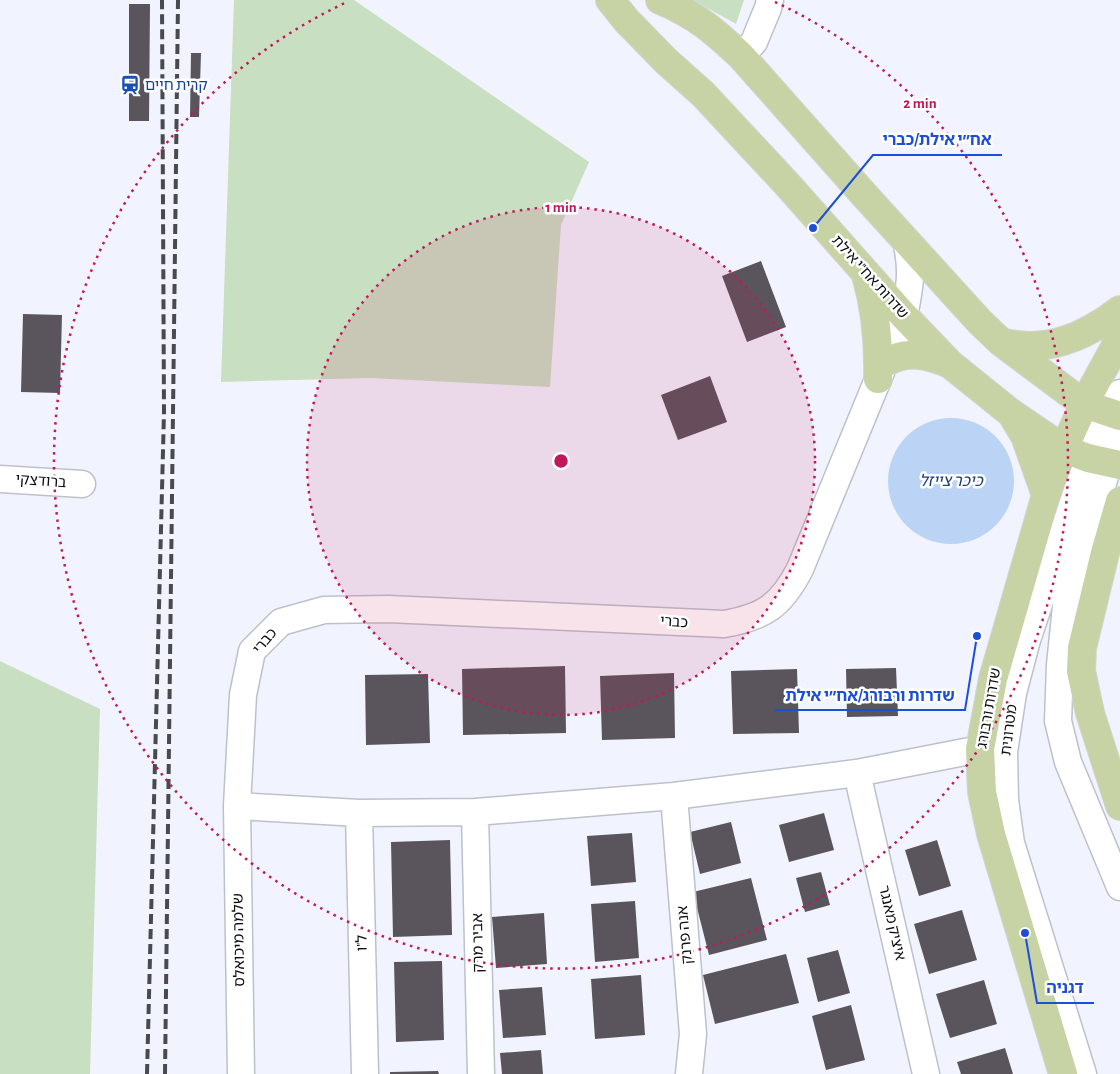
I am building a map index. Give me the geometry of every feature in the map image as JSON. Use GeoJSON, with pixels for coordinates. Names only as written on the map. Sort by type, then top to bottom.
{"type":"FeatureCollection","features":[{"type":"Feature","properties":{"kind":"main road","name":"שדרות אח\"י אילת"},"geometry":{"type":"LineString","coordinates":[[610,0],[626,20],[722,115],[904,316],[950,364],[1011,413],[1064,449],[1109,457]]}},
{"type":"Feature","properties":{"kind":"main road"},"geometry":{"type":"LineString","coordinates":[[660,0],[684,10],[711,28],[741,56],[906,241],[980,322],[1001,342],[1084,404],[1117,408]]}},
{"type":"Feature","properties":{"kind":"main road"},"geometry":{"type":"LineString","coordinates":[[865,271],[873,302],[881,371]]}},
{"type":"Feature","properties":{"kind":"main road"},"geometry":{"type":"LineString","coordinates":[[1001,342],[1024,347],[1056,343],[1082,334],[1106,321],[1120,310]]}},
{"type":"Feature","properties":{"kind":"main road","name":"שדרות ורבורג"},"geometry":{"type":"LineString","coordinates":[[1063,1074],[991,834],[982,792],[980,749],[993,678],[1046,495],[1084,404],[1120,338]]}},
{"type":"Feature","properties":{"kind":"main road"},"geometry":{"type":"LineString","coordinates":[[881,371],[897,356],[919,355],[935,358],[950,364]]}},
{"type":"Feature","properties":{"kind":"main road"},"geometry":{"type":"LineString","coordinates":[[1011,413],[1025,436],[1046,495]]}},
{"type":"Feature","properties":{"kind":"main road"},"geometry":{"type":"LineString","coordinates":[[1120,501],[1112,544],[1082,648],[1081,671],[1090,713],[1120,806]]}},
{"type":"Feature","properties":{"kind":"street"},"geometry":{"type":"LineString","coordinates":[[741,56],[754,42],[770,0]]}},
{"type":"Feature","properties":{"kind":"street","name":"כברי"},"geometry":{"type":"LineString","coordinates":[[237,806],[243,695],[252,651],[281,622],[324,610],[388,609],[724,624],[744,620],[770,608],[790,589],[800,570],[904,316],[911,278],[911,264],[906,241]]}},
{"type":"Feature","properties":{"kind":"street","name":"מטרונית"},"geometry":{"type":"LineString","coordinates":[[1117,408],[1109,457],[1066,606],[1060,665],[1058,721],[1068,762],[1120,887]]}},
{"type":"Feature","properties":{"kind":"street","name":"מטרונית"},"geometry":{"type":"LineString","coordinates":[[1083,1074],[1011,843],[1005,800],[1004,752],[1014,693],[1027,640],[1109,457]]}},
{"type":"Feature","properties":{"kind":"street","name":"ברודצקי"},"geometry":{"type":"LineString","coordinates":[[0,479],[82,484]]}},
{"type":"Feature","properties":{"kind":"street"},"geometry":{"type":"LineString","coordinates":[[237,806],[359,813],[475,812],[674,796],[857,773],[980,749]]}},
{"type":"Feature","properties":{"kind":"street","name":"איציק מאנגר"},"geometry":{"type":"LineString","coordinates":[[857,773],[926,1074]]}},
{"type":"Feature","properties":{"kind":"street","name":"אנה פרנק"},"geometry":{"type":"LineString","coordinates":[[674,796],[693,1034],[689,1074]]}},
{"type":"Feature","properties":{"kind":"street","name":"שלמה מיכואלס"},"geometry":{"type":"LineString","coordinates":[[237,806],[240,1074]]}},
{"type":"Feature","properties":{"kind":"street","name":"אביר מרק"},"geometry":{"type":"LineString","coordinates":[[475,812],[481,1074]]}},
{"type":"Feature","properties":{"kind":"street","name":"ל\"ו"},"geometry":{"type":"LineString","coordinates":[[359,813],[365,1074]]}},
{"type":"Feature","properties":{"kind":"green space"},"geometry":{"type":"Polygon","coordinates":[[[234,0],[354,0],[589,162],[561,225],[550,387],[371,378],[221,382],[234,0]]]}},
{"type":"Feature","properties":{"kind":"green space"},"geometry":{"type":"Polygon","coordinates":[[[693,0],[744,0],[736,24],[693,0]]]}},
{"type":"Feature","properties":{"kind":"green space"},"geometry":{"type":"Polygon","coordinates":[[[0,661],[100,709],[90,1074],[0,1074],[0,661]]]}},
{"type":"Feature","properties":{"kind":"water","name":"כיכר צייזל"},"geometry":{"type":"Polygon","coordinates":[[[951,418],[975,423],[995,437],[1009,457],[1014,481],[1009,505],[995,525],[975,539],[951,544],[927,539],[907,525],[893,505],[888,481],[893,457],[907,437],[927,423],[951,418]]]}},
{"type":"Feature","properties":{"kind":"building"},"geometry":{"type":"Polygon","coordinates":[[[129,4],[150,4],[149,121],[129,121],[129,4]]]}},
{"type":"Feature","properties":{"kind":"building"},"geometry":{"type":"Polygon","coordinates":[[[191,53],[201,53],[199,117],[190,117],[191,53]]]}},
{"type":"Feature","properties":{"kind":"building"},"geometry":{"type":"Polygon","coordinates":[[[761,261],[786,327],[747,342],[722,276],[761,261]]]}},
{"type":"Feature","properties":{"kind":"building"},"geometry":{"type":"Polygon","coordinates":[[[23,314],[62,315],[60,393],[21,392],[23,314]]]}},
{"type":"Feature","properties":{"kind":"building"},"geometry":{"type":"Polygon","coordinates":[[[710,376],[727,422],[678,440],[661,395],[710,376]]]}},
{"type":"Feature","properties":{"kind":"building"},"geometry":{"type":"Polygon","coordinates":[[[565,666],[566,733],[463,735],[462,669],[565,666]]]}},
{"type":"Feature","properties":{"kind":"building"},"geometry":{"type":"Polygon","coordinates":[[[896,668],[898,716],[847,717],[846,669],[896,668]]]}},
{"type":"Feature","properties":{"kind":"building"},"geometry":{"type":"Polygon","coordinates":[[[797,669],[799,733],[733,734],[731,671],[797,669]]]}},
{"type":"Feature","properties":{"kind":"building"},"geometry":{"type":"Polygon","coordinates":[[[674,673],[675,738],[602,740],[600,676],[674,673]]]}},
{"type":"Feature","properties":{"kind":"building"},"geometry":{"type":"Polygon","coordinates":[[[428,674],[430,743],[366,745],[365,675],[428,674]]]}},
{"type":"Feature","properties":{"kind":"building"},"geometry":{"type":"Polygon","coordinates":[[[824,813],[834,850],[789,862],[779,825],[824,813]]]}},
{"type":"Feature","properties":{"kind":"building"},"geometry":{"type":"Polygon","coordinates":[[[731,822],[741,863],[700,874],[690,832],[731,822]]]}},
{"type":"Feature","properties":{"kind":"building"},"geometry":{"type":"Polygon","coordinates":[[[632,833],[636,882],[591,886],[587,836],[632,833]]]}},
{"type":"Feature","properties":{"kind":"building"},"geometry":{"type":"Polygon","coordinates":[[[450,840],[452,935],[393,937],[391,842],[450,840]]]}},
{"type":"Feature","properties":{"kind":"building"},"geometry":{"type":"Polygon","coordinates":[[[937,840],[951,886],[919,896],[905,850],[937,840]]]}},
{"type":"Feature","properties":{"kind":"building"},"geometry":{"type":"Polygon","coordinates":[[[821,872],[830,905],[805,912],[796,878],[821,872]]]}},
{"type":"Feature","properties":{"kind":"building"},"geometry":{"type":"Polygon","coordinates":[[[751,878],[767,940],[709,955],[693,892],[751,878]]]}},
{"type":"Feature","properties":{"kind":"building"},"geometry":{"type":"Polygon","coordinates":[[[635,901],[639,958],[595,962],[591,904],[635,901]]]}},
{"type":"Feature","properties":{"kind":"building"},"geometry":{"type":"Polygon","coordinates":[[[962,910],[977,960],[929,974],[914,924],[962,910]]]}},
{"type":"Feature","properties":{"kind":"building"},"geometry":{"type":"Polygon","coordinates":[[[544,913],[547,964],[496,968],[492,917],[544,913]]]}},
{"type":"Feature","properties":{"kind":"building"},"geometry":{"type":"Polygon","coordinates":[[[838,950],[850,993],[818,1002],[807,958],[838,950]]]}},
{"type":"Feature","properties":{"kind":"building"},"geometry":{"type":"Polygon","coordinates":[[[786,954],[799,1003],[715,1024],[703,975],[786,954]]]}},
{"type":"Feature","properties":{"kind":"building"},"geometry":{"type":"Polygon","coordinates":[[[442,961],[444,1040],[396,1042],[394,962],[442,961]]]}},
{"type":"Feature","properties":{"kind":"building"},"geometry":{"type":"Polygon","coordinates":[[[641,975],[645,1035],[595,1039],[591,979],[641,975]]]}},
{"type":"Feature","properties":{"kind":"building"},"geometry":{"type":"Polygon","coordinates":[[[984,980],[997,1024],[950,1038],[936,994],[984,980]]]}},
{"type":"Feature","properties":{"kind":"building"},"geometry":{"type":"Polygon","coordinates":[[[542,987],[546,1035],[503,1038],[499,990],[542,987]]]}},
{"type":"Feature","properties":{"kind":"building"},"geometry":{"type":"Polygon","coordinates":[[[851,1005],[865,1060],[826,1070],[812,1016],[851,1005]]]}},
{"type":"Feature","properties":{"kind":"building"},"geometry":{"type":"Polygon","coordinates":[[[1005,1048],[1013,1074],[961,1074],[957,1062],[1005,1048]]]}},
{"type":"Feature","properties":{"kind":"building"},"geometry":{"type":"Polygon","coordinates":[[[541,1050],[543,1074],[502,1074],[500,1053],[541,1050]]]}},
{"type":"Feature","properties":{"kind":"building"},"geometry":{"type":"Polygon","coordinates":[[[438,1071],[439,1074],[390,1074],[390,1072],[438,1071]]]}},
{"type":"Feature","properties":{"kind":"railway"},"geometry":{"type":"LineString","coordinates":[[147,1074],[164,412],[162,0]]}},
{"type":"Feature","properties":{"kind":"railway"},"geometry":{"type":"LineString","coordinates":[[165,1074],[178,0]]}},
{"type":"Feature","properties":{"kind":"place","name":"קרית חיים"},"geometry":{"type":"Point","coordinates":[130,85]}},
{"type":"Feature","properties":{"kind":"place","name":"אח״י אילת/כברי"},"geometry":{"type":"Point","coordinates":[813,228]}},
{"type":"Feature","properties":{"kind":"place","name":"שדרות ורבורג/אח״י אילת"},"geometry":{"type":"Point","coordinates":[977,636]}},
{"type":"Feature","properties":{"kind":"place","name":"דגניה"},"geometry":{"type":"Point","coordinates":[1025,933]}}]}
